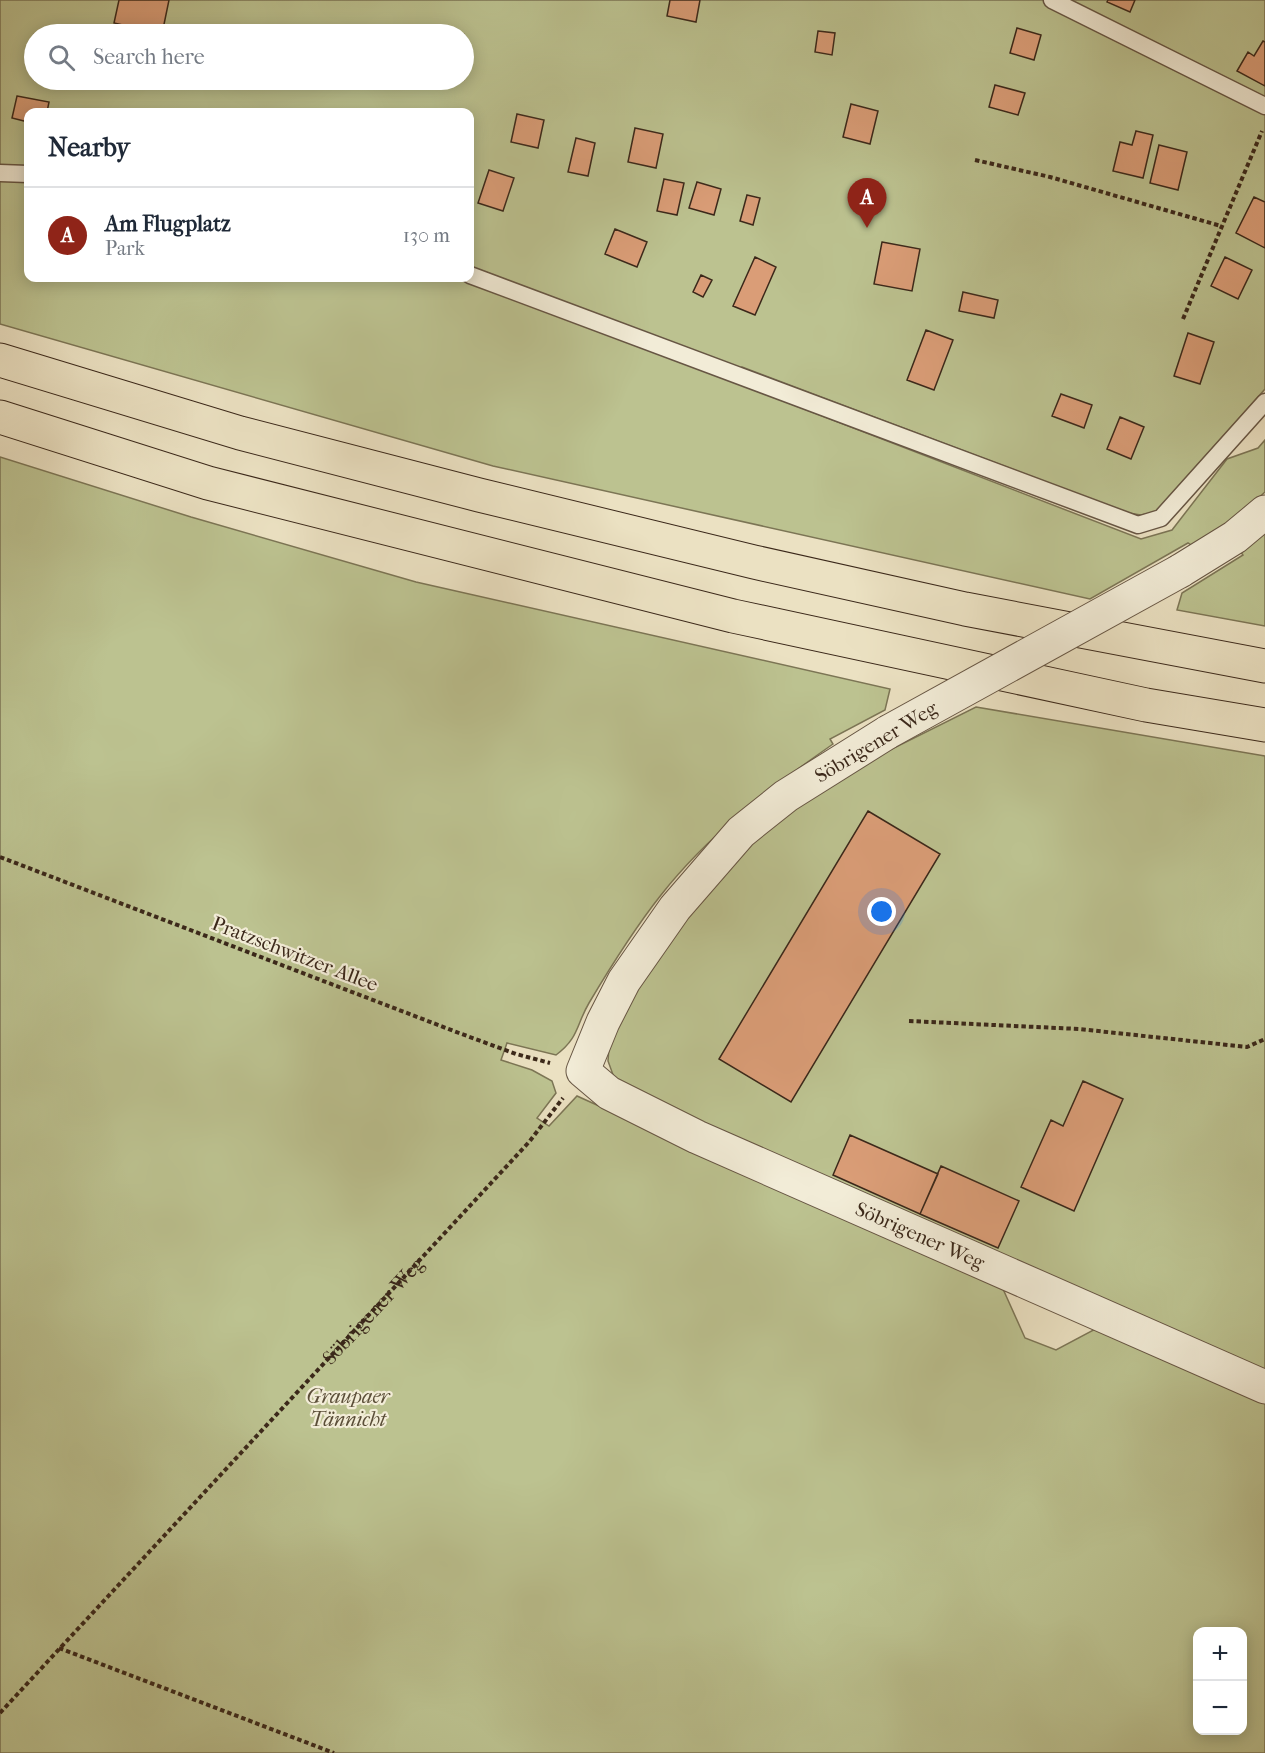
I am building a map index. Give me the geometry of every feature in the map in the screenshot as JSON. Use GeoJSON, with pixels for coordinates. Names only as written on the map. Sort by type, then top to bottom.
{"type":"FeatureCollection","features":[{"type":"Feature","properties":{"kind":"highway"},"geometry":{"type":"LineString","coordinates":[[0,360],[240,433],[478,495],[743,560],[965,609],[1265,666]]}},
{"type":"Feature","properties":{"kind":"highway"},"geometry":{"type":"LineString","coordinates":[[0,417],[208,483],[733,616],[1146,705],[1265,724]]}},
{"type":"Feature","properties":{"kind":"street","name":"Söbrigener Weg"},"geometry":{"type":"LineString","coordinates":[[1265,512],[1236,537],[1180,571],[888,732],[786,796],[741,832],[675,908],[624,981],[603,1022],[583,1071],[609,1093],[697,1137],[1265,1387]]}},
{"type":"Feature","properties":{"kind":"lane"},"geometry":{"type":"LineString","coordinates":[[1052,0],[1265,106]]}},
{"type":"Feature","properties":{"kind":"lane"},"geometry":{"type":"LineString","coordinates":[[0,173],[24,174]]}},
{"type":"Feature","properties":{"kind":"lane"},"geometry":{"type":"LineString","coordinates":[[474,276],[1138,525],[1161,518],[1265,402]]}},
{"type":"Feature","properties":{"kind":"path"},"geometry":{"type":"LineString","coordinates":[[1183,319],[1265,125]]}},
{"type":"Feature","properties":{"kind":"path"},"geometry":{"type":"LineString","coordinates":[[975,160],[1050,177],[1221,226]]}},
{"type":"Feature","properties":{"kind":"path","name":"Pratzschwitzer Allee"},"geometry":{"type":"LineString","coordinates":[[0,857],[516,1054],[583,1071]]}},
{"type":"Feature","properties":{"kind":"path"},"geometry":{"type":"LineString","coordinates":[[909,1021],[1079,1029],[1247,1047],[1265,1039]]}},
{"type":"Feature","properties":{"kind":"path","name":"Söbrigener Weg"},"geometry":{"type":"LineString","coordinates":[[0,1713],[529,1142],[583,1071]]}},
{"type":"Feature","properties":{"kind":"path"},"geometry":{"type":"LineString","coordinates":[[60,1648],[334,1753]]}},
{"type":"Feature","properties":{"kind":"green space"},"geometry":{"type":"Polygon","coordinates":[[[0,0],[1265,0],[1265,389],[1156,512],[1141,515],[1128,513],[742,367],[737,383],[1141,539],[1172,530],[1227,459],[1258,448],[1265,440],[1265,492],[1227,526],[1194,547],[1188,543],[1090,599],[493,466],[0,324],[0,0]]]}},
{"type":"Feature","properties":{"kind":"green space","name":"Graupaer Tännicht"},"geometry":{"type":"Polygon","coordinates":[[[0,457],[191,517],[416,582],[890,689],[885,710],[830,739],[833,744],[786,778],[719,832],[679,873],[623,948],[589,1003],[573,1037],[563,1049],[556,1055],[507,1043],[501,1060],[532,1070],[552,1081],[556,1093],[537,1118],[549,1126],[577,1096],[1003,1289],[1025,1338],[1056,1350],[1099,1327],[1265,1399],[1265,1753],[0,1753],[0,457]]]}},
{"type":"Feature","properties":{"kind":"green space"},"geometry":{"type":"Polygon","coordinates":[[[1265,527],[1265,626],[1177,610],[1182,593],[1243,555],[1239,550],[1265,527]]]}},
{"type":"Feature","properties":{"kind":"green space"},"geometry":{"type":"Polygon","coordinates":[[[976,707],[1265,756],[1265,1378],[616,1083],[608,1061],[610,1033],[636,980],[747,844],[791,808],[858,766],[976,707]]]}},
{"type":"Feature","properties":{"kind":"building"},"geometry":{"type":"Polygon","coordinates":[[[119,0],[169,0],[164,24],[114,23],[119,0]]]}},
{"type":"Feature","properties":{"kind":"building"},"geometry":{"type":"Polygon","coordinates":[[[670,0],[700,0],[696,22],[667,16],[670,0]]]}},
{"type":"Feature","properties":{"kind":"building"},"geometry":{"type":"Polygon","coordinates":[[[1108,0],[1135,0],[1130,12],[1107,2],[1108,0]]]}},
{"type":"Feature","properties":{"kind":"building"},"geometry":{"type":"Polygon","coordinates":[[[1017,28],[1041,35],[1034,60],[1010,53],[1017,28]]]}},
{"type":"Feature","properties":{"kind":"building"},"geometry":{"type":"Polygon","coordinates":[[[818,31],[835,33],[832,55],[815,52],[818,31]]]}},
{"type":"Feature","properties":{"kind":"building"},"geometry":{"type":"Polygon","coordinates":[[[1263,41],[1265,42],[1265,86],[1237,71],[1248,52],[1254,56],[1263,41]]]}},
{"type":"Feature","properties":{"kind":"building"},"geometry":{"type":"Polygon","coordinates":[[[995,85],[1025,93],[1018,115],[989,107],[995,85]]]}},
{"type":"Feature","properties":{"kind":"building"},"geometry":{"type":"Polygon","coordinates":[[[17,96],[49,102],[48,108],[24,108],[24,121],[12,118],[17,96]]]}},
{"type":"Feature","properties":{"kind":"building"},"geometry":{"type":"Polygon","coordinates":[[[851,104],[878,111],[870,144],[843,137],[851,104]]]}},
{"type":"Feature","properties":{"kind":"building"},"geometry":{"type":"Polygon","coordinates":[[[517,114],[544,120],[538,148],[511,142],[517,114]]]}},
{"type":"Feature","properties":{"kind":"building"},"geometry":{"type":"Polygon","coordinates":[[[635,128],[663,134],[656,168],[628,162],[635,128]]]}},
{"type":"Feature","properties":{"kind":"building"},"geometry":{"type":"Polygon","coordinates":[[[1136,131],[1153,135],[1143,178],[1113,171],[1120,142],[1132,145],[1136,131]]]}},
{"type":"Feature","properties":{"kind":"building"},"geometry":{"type":"Polygon","coordinates":[[[576,138],[595,143],[588,176],[568,172],[576,138]]]}},
{"type":"Feature","properties":{"kind":"building"},"geometry":{"type":"Polygon","coordinates":[[[1159,145],[1187,152],[1178,190],[1150,183],[1159,145]]]}},
{"type":"Feature","properties":{"kind":"building"},"geometry":{"type":"Polygon","coordinates":[[[489,170],[514,178],[503,211],[478,203],[489,170]]]}},
{"type":"Feature","properties":{"kind":"building"},"geometry":{"type":"Polygon","coordinates":[[[664,179],[684,183],[677,215],[657,211],[664,179]]]}},
{"type":"Feature","properties":{"kind":"building"},"geometry":{"type":"Polygon","coordinates":[[[697,182],[721,189],[714,215],[689,208],[697,182]]]}},
{"type":"Feature","properties":{"kind":"building"},"geometry":{"type":"Polygon","coordinates":[[[747,195],[760,198],[753,225],[740,221],[747,195]]]}},
{"type":"Feature","properties":{"kind":"building"},"geometry":{"type":"Polygon","coordinates":[[[1254,197],[1265,202],[1265,248],[1236,233],[1254,197]]]}},
{"type":"Feature","properties":{"kind":"building"},"geometry":{"type":"Polygon","coordinates":[[[615,229],[647,242],[637,267],[605,254],[615,229]]]}},
{"type":"Feature","properties":{"kind":"building"},"geometry":{"type":"Polygon","coordinates":[[[882,242],[920,249],[912,291],[874,284],[882,242]]]}},
{"type":"Feature","properties":{"kind":"building"},"geometry":{"type":"Polygon","coordinates":[[[755,257],[776,267],[755,315],[733,306],[755,257]]]}},
{"type":"Feature","properties":{"kind":"building"},"geometry":{"type":"Polygon","coordinates":[[[1225,257],[1252,270],[1238,299],[1211,286],[1225,257]]]}},
{"type":"Feature","properties":{"kind":"building"},"geometry":{"type":"Polygon","coordinates":[[[701,275],[712,280],[703,297],[693,292],[701,275]]]}},
{"type":"Feature","properties":{"kind":"building"},"geometry":{"type":"Polygon","coordinates":[[[963,292],[998,300],[994,318],[959,311],[963,292]]]}},
{"type":"Feature","properties":{"kind":"building"},"geometry":{"type":"Polygon","coordinates":[[[926,330],[953,340],[934,390],[907,380],[926,330]]]}},
{"type":"Feature","properties":{"kind":"building"},"geometry":{"type":"Polygon","coordinates":[[[1188,333],[1214,342],[1200,384],[1174,376],[1188,333]]]}},
{"type":"Feature","properties":{"kind":"building"},"geometry":{"type":"Polygon","coordinates":[[[1061,394],[1092,405],[1084,428],[1052,416],[1061,394]]]}},
{"type":"Feature","properties":{"kind":"building"},"geometry":{"type":"Polygon","coordinates":[[[1120,417],[1144,427],[1131,459],[1107,449],[1120,417]]]}},
{"type":"Feature","properties":{"kind":"building"},"geometry":{"type":"Polygon","coordinates":[[[868,811],[940,854],[791,1102],[719,1059],[868,811]]]}},
{"type":"Feature","properties":{"kind":"building"},"geometry":{"type":"Polygon","coordinates":[[[1083,1081],[1123,1099],[1074,1211],[1021,1187],[1051,1120],[1063,1126],[1083,1081]]]}},
{"type":"Feature","properties":{"kind":"building"},"geometry":{"type":"Polygon","coordinates":[[[850,1135],[938,1174],[920,1214],[833,1175],[850,1135]]]}},
{"type":"Feature","properties":{"kind":"building"},"geometry":{"type":"Polygon","coordinates":[[[941,1166],[1019,1201],[998,1248],[920,1214],[941,1166]]]}},
{"type":"Feature","properties":{"kind":"place","name":"Am Flugplatz"},"geometry":{"type":"Point","coordinates":[867,228]}}]}
